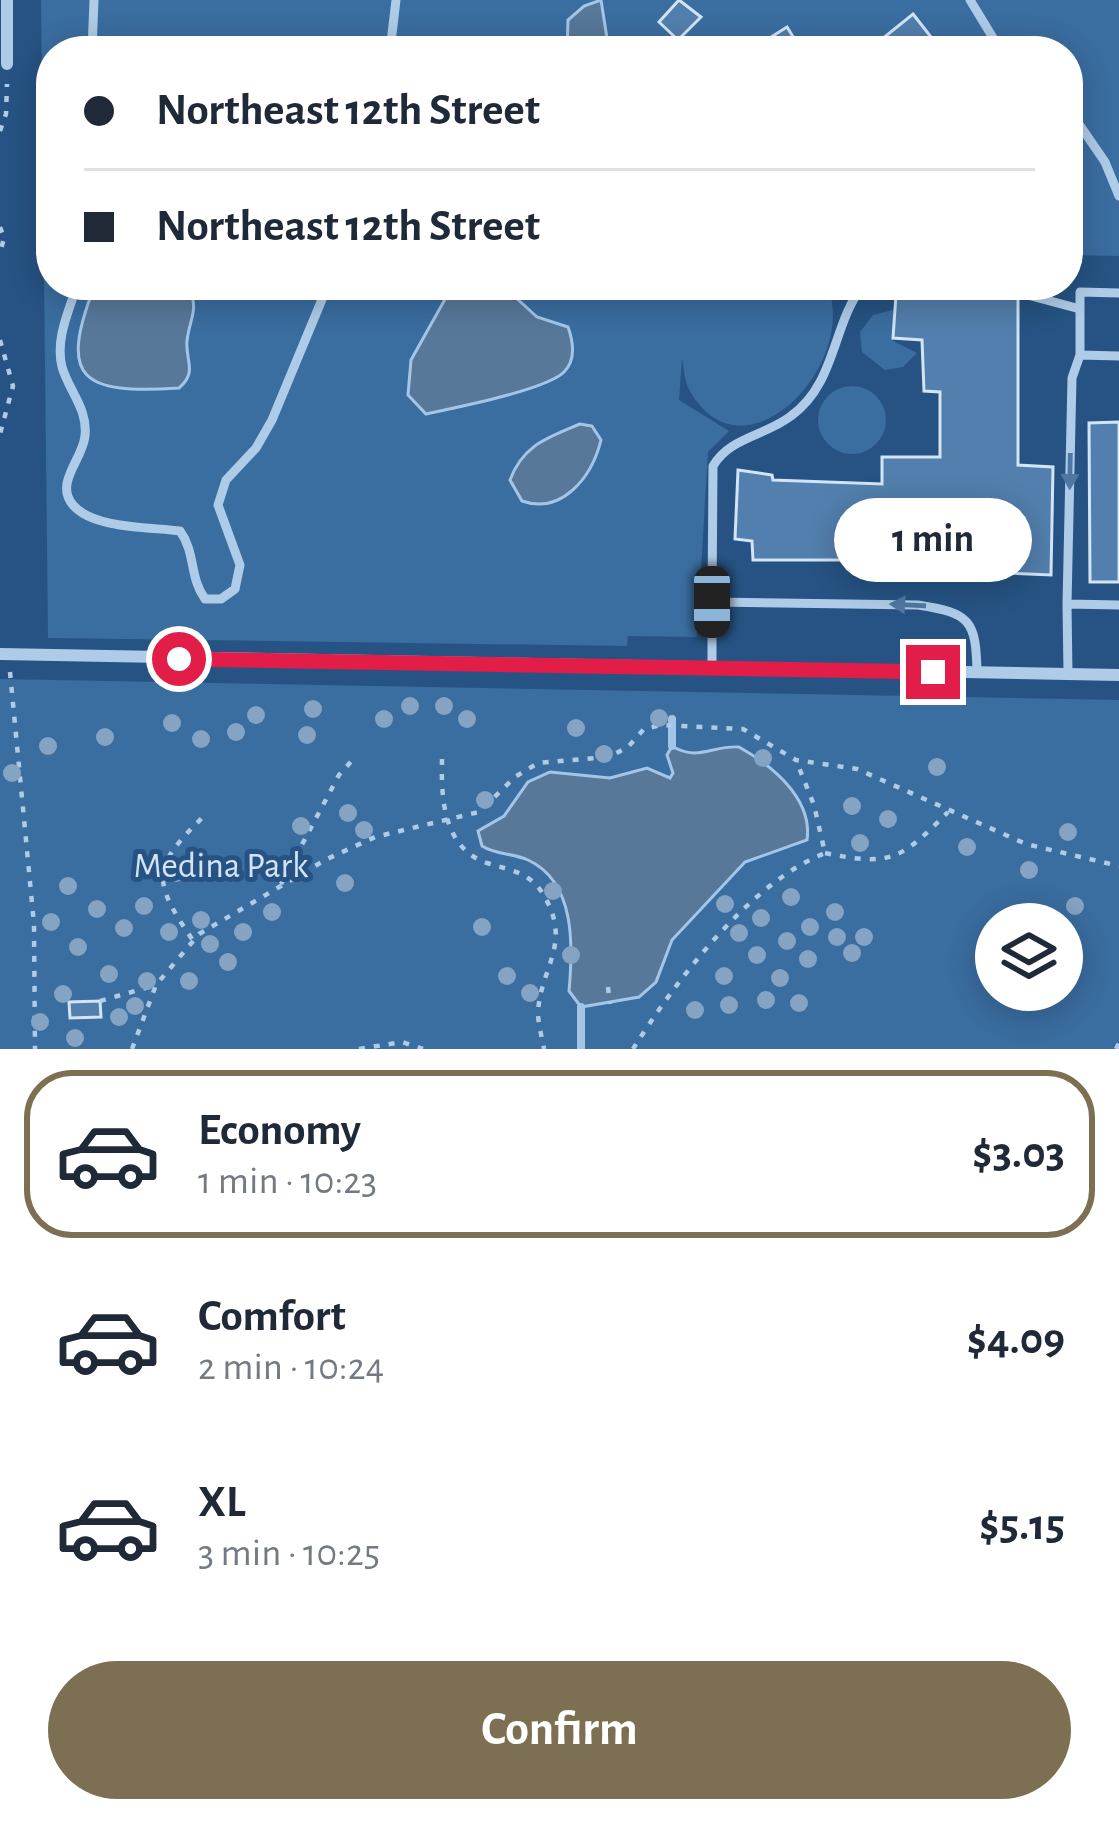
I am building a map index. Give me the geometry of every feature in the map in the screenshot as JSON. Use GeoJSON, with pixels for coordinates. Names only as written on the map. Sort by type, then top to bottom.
{"type":"FeatureCollection","features":[{"type":"Feature","properties":{"kind":"street"},"geometry":{"type":"LineString","coordinates":[[7,0],[8,64]]}},
{"type":"Feature","properties":{"kind":"street"},"geometry":{"type":"LineString","coordinates":[[3,654],[1119,675]]}},
{"type":"Feature","properties":{"kind":"lane"},"geometry":{"type":"LineString","coordinates":[[93,36],[94,0]]}},
{"type":"Feature","properties":{"kind":"lane"},"geometry":{"type":"LineString","coordinates":[[392,36],[396,0]]}},
{"type":"Feature","properties":{"kind":"lane"},"geometry":{"type":"LineString","coordinates":[[970,0],[991,36]]}},
{"type":"Feature","properties":{"kind":"lane"},"geometry":{"type":"LineString","coordinates":[[1083,130],[1105,162],[1119,196]]}},
{"type":"Feature","properties":{"kind":"lane"},"geometry":{"type":"LineString","coordinates":[[1083,292],[1119,293]]}},
{"type":"Feature","properties":{"kind":"lane"},"geometry":{"type":"LineString","coordinates":[[72,300],[60,340],[62,366],[84,412],[86,439],[66,482],[68,501],[82,514],[180,531],[191,546],[194,583],[205,599],[221,599],[235,589],[240,565],[218,506],[226,480],[256,448],[272,420],[322,300]]}},
{"type":"Feature","properties":{"kind":"lane"},"geometry":{"type":"LineString","coordinates":[[712,669],[713,466],[723,449],[792,416],[820,386],[854,300]]}},
{"type":"Feature","properties":{"kind":"lane"},"geometry":{"type":"LineString","coordinates":[[1047,300],[1080,309]]}},
{"type":"Feature","properties":{"kind":"lane"},"geometry":{"type":"LineString","coordinates":[[1068,674],[1072,378],[1080,355],[1080,300]]}},
{"type":"Feature","properties":{"kind":"lane"},"geometry":{"type":"LineString","coordinates":[[1080,355],[1119,356]]}},
{"type":"Feature","properties":{"kind":"lane"},"geometry":{"type":"LineString","coordinates":[[712,602],[918,604],[950,610],[967,618],[976,634],[977,672]]}},
{"type":"Feature","properties":{"kind":"lane"},"geometry":{"type":"LineString","coordinates":[[1067,604],[1119,605]]}},
{"type":"Feature","properties":{"kind":"path"},"geometry":{"type":"LineString","coordinates":[[0,131],[6,114],[8,64]]}},
{"type":"Feature","properties":{"kind":"path"},"geometry":{"type":"LineString","coordinates":[[0,226],[4,238],[0,253]]}},
{"type":"Feature","properties":{"kind":"path"},"geometry":{"type":"LineString","coordinates":[[0,340],[13,386],[0,434]]}},
{"type":"Feature","properties":{"kind":"path"},"geometry":{"type":"LineString","coordinates":[[3,654],[34,924],[34,1049]]}},
{"type":"Feature","properties":{"kind":"path"},"geometry":{"type":"LineString","coordinates":[[132,1049],[156,985],[193,939],[375,837],[490,806],[515,777],[538,763],[609,757],[628,747],[644,729],[661,725],[742,729],[796,760],[857,770],[1026,844],[1119,866]]}},
{"type":"Feature","properties":{"kind":"path"},"geometry":{"type":"LineString","coordinates":[[278,889],[339,775],[356,756]]}},
{"type":"Feature","properties":{"kind":"path"},"geometry":{"type":"LineString","coordinates":[[442,759],[442,811],[472,856],[530,879],[550,906],[556,945],[538,1015],[544,1049]]}},
{"type":"Feature","properties":{"kind":"path"},"geometry":{"type":"LineString","coordinates":[[796,760],[814,805],[824,853]]}},
{"type":"Feature","properties":{"kind":"path"},"geometry":{"type":"LineString","coordinates":[[633,1049],[661,1004],[749,904],[807,860],[824,853],[888,861],[907,853],[948,812]]}},
{"type":"Feature","properties":{"kind":"path"},"geometry":{"type":"LineString","coordinates":[[193,939],[163,895],[165,860],[204,816]]}},
{"type":"Feature","properties":{"kind":"path"},"geometry":{"type":"LineString","coordinates":[[100,1001],[156,985]]}},
{"type":"Feature","properties":{"kind":"path"},"geometry":{"type":"LineString","coordinates":[[608,987],[610,1004]]}},
{"type":"Feature","properties":{"kind":"path"},"geometry":{"type":"LineString","coordinates":[[359,1049],[402,1042],[423,1049]]}},
{"type":"Feature","properties":{"kind":"green space"},"geometry":{"type":"Polygon","coordinates":[[[41,0],[1119,0],[1119,256],[1083,255],[1083,36],[41,36],[41,0]]]}},
{"type":"Feature","properties":{"kind":"green space"},"geometry":{"type":"Polygon","coordinates":[[[44,300],[830,300],[833,315],[828,347],[813,377],[792,402],[767,419],[741,426],[714,418],[691,393],[682,359],[679,400],[729,431],[708,452],[697,637],[628,636],[627,646],[48,638],[44,300]]]}},
{"type":"Feature","properties":{"kind":"green space"},"geometry":{"type":"Polygon","coordinates":[[[893,310],[893,341],[917,353],[903,367],[885,370],[862,352],[860,332],[873,315],[893,310]]]}},
{"type":"Feature","properties":{"kind":"green space"},"geometry":{"type":"Polygon","coordinates":[[[852,386],[876,396],[886,420],[876,444],[852,454],[828,444],[818,420],[828,396],[852,386]]]}},
{"type":"Feature","properties":{"kind":"green space","name":"Medina Park"},"geometry":{"type":"Polygon","coordinates":[[[0,679],[1119,700],[1119,1049],[0,1049],[0,679]]]}},
{"type":"Feature","properties":{"kind":"shaded area"},"geometry":{"type":"Polygon","coordinates":[[[601,0],[607,36],[567,36],[568,20],[584,6],[601,0]]]}},
{"type":"Feature","properties":{"kind":"shaded area"},"geometry":{"type":"Polygon","coordinates":[[[90,300],[193,300],[185,382],[179,388],[120,388],[87,375],[79,342],[90,300]]]}},
{"type":"Feature","properties":{"kind":"shaded area"},"geometry":{"type":"Polygon","coordinates":[[[445,300],[518,300],[537,317],[568,327],[571,338],[568,367],[554,379],[426,414],[408,395],[411,360],[445,300]]]}},
{"type":"Feature","properties":{"kind":"shaded area"},"geometry":{"type":"Polygon","coordinates":[[[580,424],[592,426],[601,440],[583,479],[550,503],[522,501],[510,480],[522,458],[538,444],[580,424]]]}},
{"type":"Feature","properties":{"kind":"shaded area"},"geometry":{"type":"Polygon","coordinates":[[[672,746],[698,753],[739,747],[764,763],[797,797],[807,840],[745,862],[672,940],[656,982],[639,997],[581,1007],[569,991],[568,917],[555,884],[528,860],[482,846],[478,831],[504,816],[528,782],[550,772],[610,778],[647,768],[670,778],[673,773],[667,755],[672,746]]]}},
{"type":"Feature","properties":{"kind":"building"},"geometry":{"type":"Polygon","coordinates":[[[679,0],[701,17],[682,36],[674,36],[659,22],[679,0]]]}},
{"type":"Feature","properties":{"kind":"building"},"geometry":{"type":"Polygon","coordinates":[[[913,14],[930,36],[886,36],[913,14]]]}},
{"type":"Feature","properties":{"kind":"building"},"geometry":{"type":"Polygon","coordinates":[[[896,300],[1018,300],[1018,465],[1053,467],[1051,575],[917,569],[919,535],[886,535],[882,560],[753,560],[752,541],[735,539],[738,470],[772,475],[773,480],[882,484],[882,457],[940,457],[940,392],[924,391],[922,340],[893,338],[896,300]]]}},
{"type":"Feature","properties":{"kind":"building"},"geometry":{"type":"Polygon","coordinates":[[[1119,422],[1119,582],[1090,582],[1089,423],[1119,422]]]}},
{"type":"Feature","properties":{"kind":"building"},"geometry":{"type":"Polygon","coordinates":[[[100,1001],[101,1017],[70,1018],[69,1002],[100,1001]]]}},
{"type":"Feature","properties":{"kind":"waterway"},"geometry":{"type":"LineString","coordinates":[[672,719],[672,746]]}},
{"type":"Feature","properties":{"kind":"waterway"},"geometry":{"type":"LineString","coordinates":[[581,1007],[581,1049]]}},
{"type":"Feature","properties":{"kind":"route"},"geometry":{"type":"LineString","coordinates":[[179,659],[933,672]]}}]}
